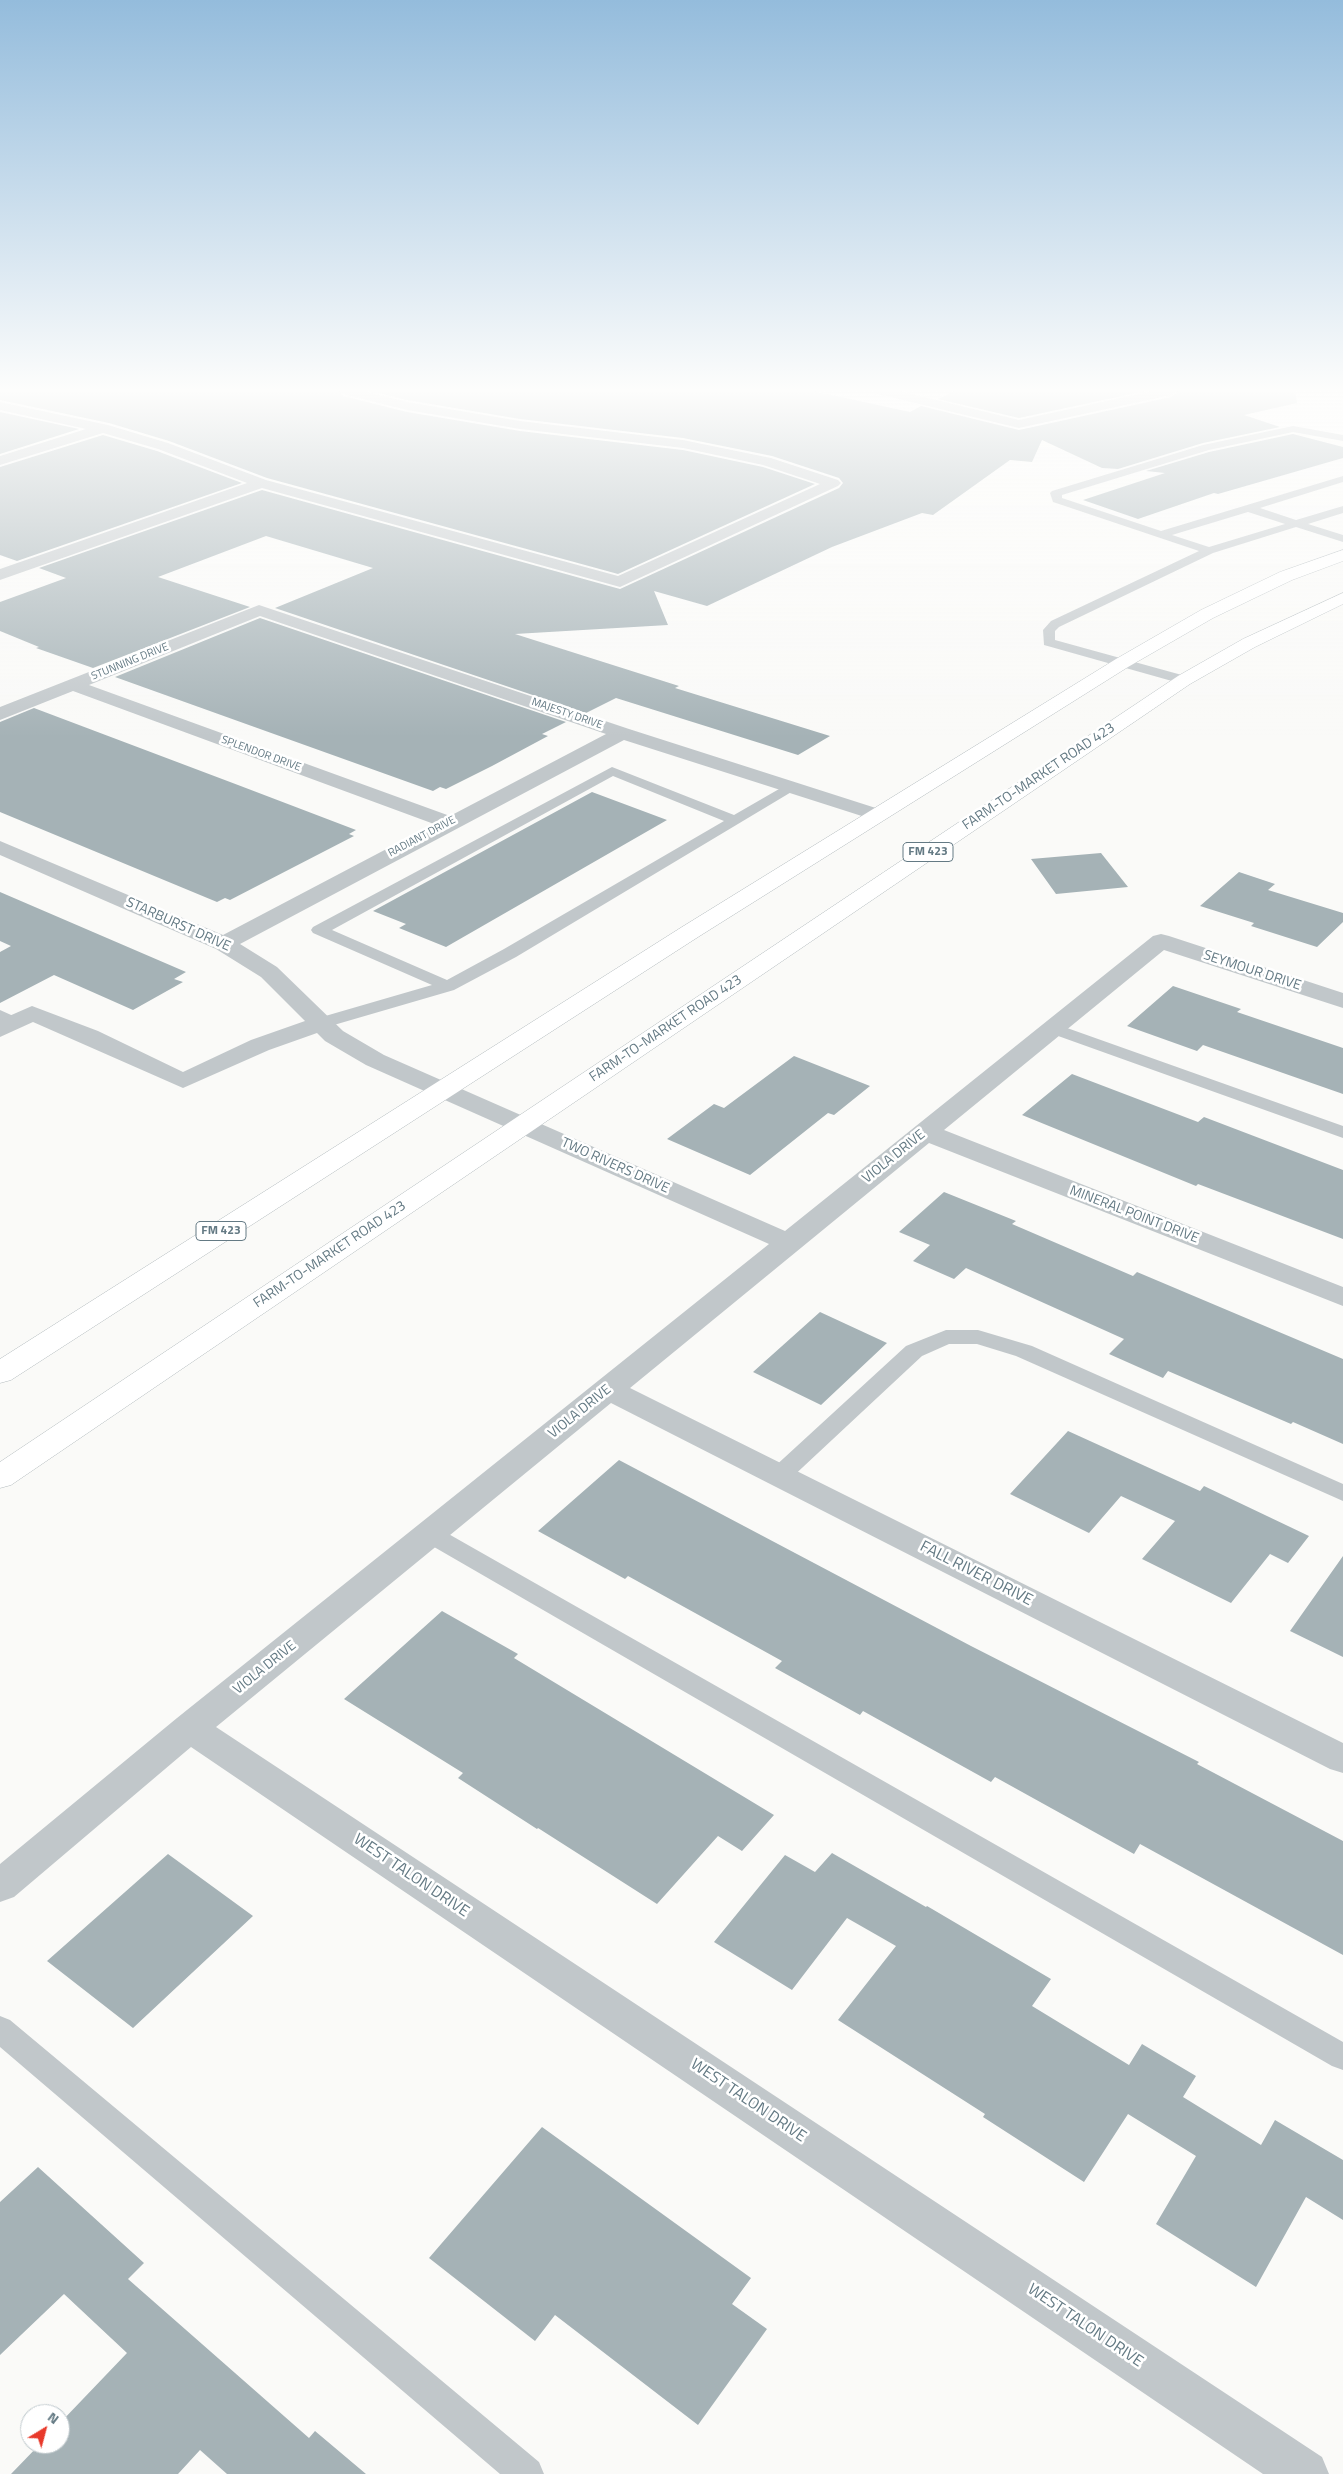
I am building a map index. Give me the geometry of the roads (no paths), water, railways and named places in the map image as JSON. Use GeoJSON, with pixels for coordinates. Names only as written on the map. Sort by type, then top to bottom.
{"type":"FeatureCollection","features":[{"type":"Feature","properties":{"kind":"main road","name":"FM 423"},"geometry":{"type":"LineString","coordinates":[[0,1373],[441,1089],[876,814],[1122,663],[1208,614],[1286,576],[1343,555]]}},
{"type":"Feature","properties":{"kind":"main road","name":"FARM-TO-MARKET ROAD 423"},"geometry":{"type":"LineString","coordinates":[[0,1477],[1184,680],[1249,643],[1343,598]]}},
{"type":"Feature","properties":{"kind":"street"},"geometry":{"type":"LineString","coordinates":[[0,575],[194,506]]}},
{"type":"Feature","properties":{"kind":"street"},"geometry":{"type":"LineString","coordinates":[[346,506],[620,582],[783,506]]}},
{"type":"Feature","properties":{"kind":"street","name":"STUNNING DRIVE"},"geometry":{"type":"LineString","coordinates":[[0,714],[259,610]]}},
{"type":"Feature","properties":{"kind":"street","name":"MAJESTY DRIVE"},"geometry":{"type":"LineString","coordinates":[[259,610],[622,733],[876,814]]}},
{"type":"Feature","properties":{"kind":"street","name":"SPLENDOR DRIVE"},"geometry":{"type":"LineString","coordinates":[[73,685],[448,823]]}},
{"type":"Feature","properties":{"kind":"street","name":"RADIANT DRIVE"},"geometry":{"type":"LineString","coordinates":[[224,944],[448,823],[622,733]]}},
{"type":"Feature","properties":{"kind":"street","name":"STARBURST DRIVE"},"geometry":{"type":"LineString","coordinates":[[0,847],[224,944],[269,972],[334,1036],[375,1060],[441,1089]]}},
{"type":"Feature","properties":{"kind":"street","name":"SEYMOUR DRIVE"},"geometry":{"type":"LineString","coordinates":[[1161,940],[1343,1001]]}},
{"type":"Feature","properties":{"kind":"street","name":"VIOLA DRIVE"},"geometry":{"type":"LineString","coordinates":[[0,1886],[190,1728],[1161,940]]}},
{"type":"Feature","properties":{"kind":"street"},"geometry":{"type":"LineString","coordinates":[[5,1023],[32,1013],[89,1036],[183,1081],[260,1045],[321,1023]]}},
{"type":"Feature","properties":{"kind":"street","name":"TWO RIVERS DRIVE"},"geometry":{"type":"LineString","coordinates":[[441,1089],[789,1243]]}},
{"type":"Feature","properties":{"kind":"street","name":"MINERAL POINT DRIVE"},"geometry":{"type":"LineString","coordinates":[[925,1132],[1343,1297]]}},
{"type":"Feature","properties":{"kind":"street","name":"FALL RIVER DRIVE"},"geometry":{"type":"LineString","coordinates":[[608,1389],[1343,1759]]}},
{"type":"Feature","properties":{"kind":"street","name":"WEST TALON DRIVE"},"geometry":{"type":"LineString","coordinates":[[190,1728],[1306,2474]]}},
{"type":"Feature","properties":{"kind":"lane"},"geometry":{"type":"LineString","coordinates":[[1076,506],[1209,551]]}},
{"type":"Feature","properties":{"kind":"lane"},"geometry":{"type":"LineString","coordinates":[[1160,535],[1246,507],[1343,539]]}},
{"type":"Feature","properties":{"kind":"lane"},"geometry":{"type":"LineString","coordinates":[[1184,680],[1049,642],[1049,630],[1055,624],[1209,551],[1343,509]]}},
{"type":"Feature","properties":{"kind":"lane"},"geometry":{"type":"LineString","coordinates":[[448,986],[319,930],[612,771],[734,820]]}},
{"type":"Feature","properties":{"kind":"lane"},"geometry":{"type":"LineString","coordinates":[[321,1023],[448,986],[510,953],[791,788]]}},
{"type":"Feature","properties":{"kind":"lane"},"geometry":{"type":"LineString","coordinates":[[1053,1028],[1343,1132]]}},
{"type":"Feature","properties":{"kind":"lane"},"geometry":{"type":"LineString","coordinates":[[780,1476],[914,1350],[946,1337],[978,1337],[1024,1351],[1343,1493]]}},
{"type":"Feature","properties":{"kind":"lane"},"geometry":{"type":"LineString","coordinates":[[430,1534],[1343,2058]]}},
{"type":"Feature","properties":{"kind":"lane"},"geometry":{"type":"LineString","coordinates":[[0,2029],[527,2474]]}}]}
